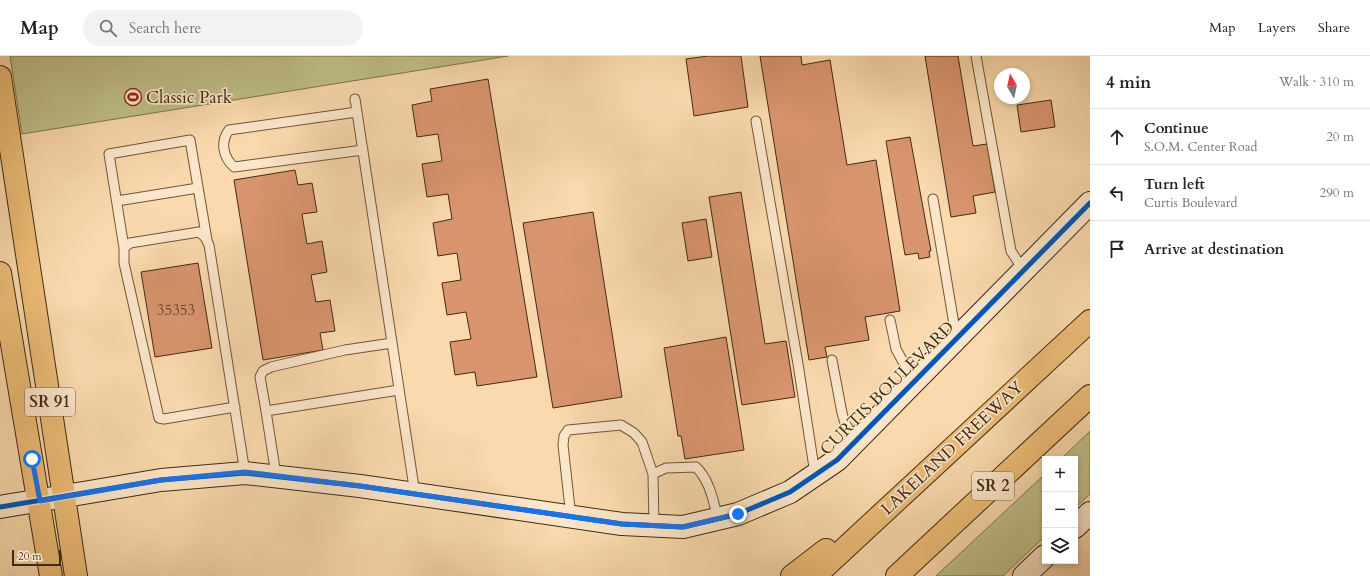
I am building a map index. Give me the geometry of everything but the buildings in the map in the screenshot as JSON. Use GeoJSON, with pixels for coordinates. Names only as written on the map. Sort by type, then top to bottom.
{"type":"FeatureCollection","features":[{"type":"Feature","properties":{"kind":"main road","name":"SR 91"},"geometry":{"type":"LineString","coordinates":[[0,77],[76,576]]}},
{"type":"Feature","properties":{"kind":"main road","name":"SR 91"},"geometry":{"type":"LineString","coordinates":[[0,273],[40,501],[51,576]]}},
{"type":"Feature","properties":{"kind":"main road","name":"LAKELAND FREEWAY"},"geometry":{"type":"LineString","coordinates":[[815,576],[1090,322]]}},
{"type":"Feature","properties":{"kind":"main road","name":"SR 2"},"geometry":{"type":"LineString","coordinates":[[897,576],[1090,396]]}},
{"type":"Feature","properties":{"kind":"main road"},"geometry":{"type":"LineString","coordinates":[[915,576],[962,530],[1021,460]]}},
{"type":"Feature","properties":{"kind":"main road"},"geometry":{"type":"LineString","coordinates":[[792,576],[931,468]]}},
{"type":"Feature","properties":{"kind":"street","name":"CURTIS BOULEVARD"},"geometry":{"type":"LineString","coordinates":[[0,507],[161,480],[245,472],[415,494],[622,524],[683,527],[738,514],[790,492],[837,460],[1090,203]]}},
{"type":"Feature","properties":{"kind":"street"},"geometry":{"type":"LineString","coordinates":[[1078,524],[1090,513]]}},
{"type":"Feature","properties":{"kind":"street"},"geometry":{"type":"LineString","coordinates":[[1024,576],[1042,559]]}},
{"type":"Feature","properties":{"kind":"lane"},"geometry":{"type":"LineString","coordinates":[[976,56],[1011,251],[1024,271]]}},
{"type":"Feature","properties":{"kind":"lane"},"geometry":{"type":"LineString","coordinates":[[355,100],[415,494]]}},
{"type":"Feature","properties":{"kind":"lane"},"geometry":{"type":"LineString","coordinates":[[357,112],[229,130],[224,137],[226,160],[234,166],[363,150]]}},
{"type":"Feature","properties":{"kind":"lane"},"geometry":{"type":"LineString","coordinates":[[756,121],[815,475]]}},
{"type":"Feature","properties":{"kind":"lane"},"geometry":{"type":"LineString","coordinates":[[235,407],[164,419],[158,418],[124,263],[124,248],[109,154],[190,140],[235,407],[245,472]]}},
{"type":"Feature","properties":{"kind":"lane"},"geometry":{"type":"LineString","coordinates":[[117,201],[198,188]]}},
{"type":"Feature","properties":{"kind":"lane"},"geometry":{"type":"LineString","coordinates":[[933,199],[956,339]]}},
{"type":"Feature","properties":{"kind":"lane"},"geometry":{"type":"LineString","coordinates":[[124,248],[130,243],[199,232],[207,240]]}},
{"type":"Feature","properties":{"kind":"lane"},"geometry":{"type":"LineString","coordinates":[[890,320],[896,349],[914,382]]}},
{"type":"Feature","properties":{"kind":"lane"},"geometry":{"type":"LineString","coordinates":[[276,475],[260,377],[263,371],[271,367],[345,350],[392,343]]}},
{"type":"Feature","properties":{"kind":"lane"},"geometry":{"type":"LineString","coordinates":[[832,360],[842,413],[845,422],[856,441]]}},
{"type":"Feature","properties":{"kind":"lane"},"geometry":{"type":"LineString","coordinates":[[266,411],[399,390]]}},
{"type":"Feature","properties":{"kind":"lane"},"geometry":{"type":"LineString","coordinates":[[571,517],[563,445],[564,436],[568,430],[621,425],[634,432],[642,442],[653,474],[654,526]]}},
{"type":"Feature","properties":{"kind":"lane"},"geometry":{"type":"LineString","coordinates":[[653,474],[666,468],[696,467],[704,475],[712,492],[718,519]]}},
{"type":"Feature","properties":{"kind":"green space","name":"Classic Park"},"geometry":{"type":"Polygon","coordinates":[[[10,56],[508,56],[22,134],[10,56]]]}},
{"type":"Feature","properties":{"kind":"green space"},"geometry":{"type":"Polygon","coordinates":[[[1090,431],[1090,494],[1078,505],[1078,456],[1064,456],[1090,431]]]}},
{"type":"Feature","properties":{"kind":"green space"},"geometry":{"type":"Polygon","coordinates":[[[1042,477],[1042,539],[1003,576],[936,576],[1042,477]]]}},
{"type":"Feature","properties":{"kind":"cycle path"},"geometry":{"type":"LineString","coordinates":[[0,507],[161,480],[245,473],[360,486],[622,524],[683,527],[738,514],[790,492],[837,460],[1090,203]]}},
{"type":"Feature","properties":{"kind":"place","name":"Classic Park"},"geometry":{"type":"Point","coordinates":[133,97]}},
{"type":"Feature","properties":{"kind":"route"},"geometry":{"type":"LineString","coordinates":[[32,459],[40,501],[161,480],[245,472],[360,486],[622,524],[683,527],[738,514]]}}]}
